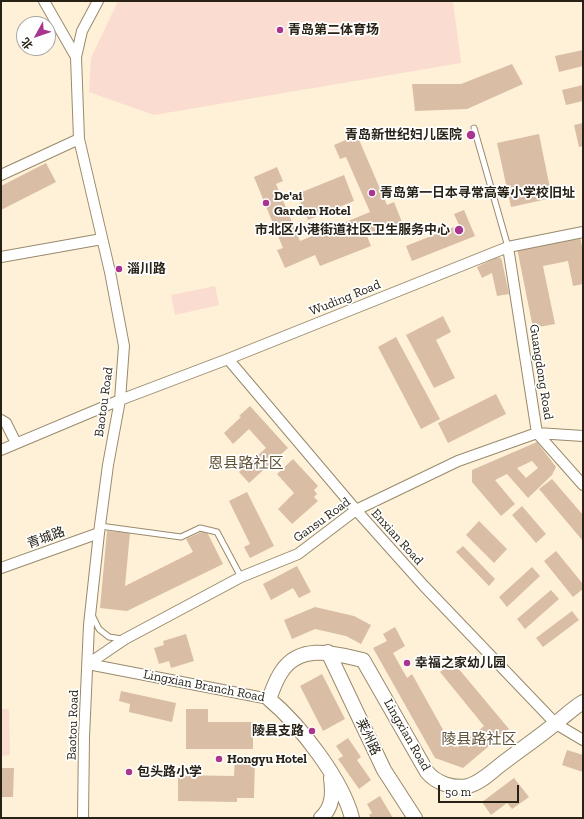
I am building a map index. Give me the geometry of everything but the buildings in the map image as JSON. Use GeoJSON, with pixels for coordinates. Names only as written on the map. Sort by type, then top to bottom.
{"type":"FeatureCollection","features":[{"type":"Feature","properties":{"kind":"street","name":"Baotou Road"},"geometry":{"type":"LineString","coordinates":[[44,1],[76,56],[79,139],[102,239],[124,346],[120,400],[108,465],[90,612],[84,737],[83,818]]}},
{"type":"Feature","properties":{"kind":"street"},"geometry":{"type":"LineString","coordinates":[[76,56],[82,31],[98,1]]}},
{"type":"Feature","properties":{"kind":"street"},"geometry":{"type":"LineString","coordinates":[[1,175],[79,139]]}},
{"type":"Feature","properties":{"kind":"street","name":"Wuding Road"},"geometry":{"type":"LineString","coordinates":[[1,450],[120,400],[228,359],[508,247],[583,232]]}},
{"type":"Feature","properties":{"kind":"street"},"geometry":{"type":"LineString","coordinates":[[1,257],[102,239]]}},
{"type":"Feature","properties":{"kind":"street","name":"Guangdong Road"},"geometry":{"type":"LineString","coordinates":[[508,247],[537,433],[583,485]]}},
{"type":"Feature","properties":{"kind":"street","name":"Enxian Road"},"geometry":{"type":"LineString","coordinates":[[228,359],[356,510],[424,586],[556,724],[583,740]]}},
{"type":"Feature","properties":{"kind":"street"},"geometry":{"type":"LineString","coordinates":[[1,420],[6,423],[16,443]]}},
{"type":"Feature","properties":{"kind":"street","name":"Gansu Road"},"geometry":{"type":"LineString","coordinates":[[88,664],[125,639],[241,577],[298,554],[356,510],[458,461],[537,433],[583,436]]}},
{"type":"Feature","properties":{"kind":"street","name":"青城路"},"geometry":{"type":"LineString","coordinates":[[1,568],[100,530]]}},
{"type":"Feature","properties":{"kind":"street","name":"Lingxian Road"},"geometry":{"type":"LineString","coordinates":[[269,699],[276,681],[283,670],[291,661],[301,656],[309,653],[328,652],[363,660],[427,772],[432,778],[441,783],[458,786],[468,786],[475,783],[556,724],[573,708],[583,702]]}},
{"type":"Feature","properties":{"kind":"street","name":"莱州路"},"geometry":{"type":"LineString","coordinates":[[328,652],[384,770],[415,818]]}},
{"type":"Feature","properties":{"kind":"street","name":"Lingxian Branch Road"},"geometry":{"type":"LineString","coordinates":[[88,664],[269,699],[288,716],[330,772],[349,806],[352,818]]}},
{"type":"Feature","properties":{"kind":"street"},"geometry":{"type":"LineString","coordinates":[[321,818],[330,806],[333,795],[330,772]]}},
{"type":"Feature","properties":{"kind":"lane"},"geometry":{"type":"LineString","coordinates":[[474,128],[508,247]]}},
{"type":"Feature","properties":{"kind":"lane"},"geometry":{"type":"LineString","coordinates":[[100,530],[181,537],[200,528],[217,532],[241,577]]}},
{"type":"Feature","properties":{"kind":"lane"},"geometry":{"type":"LineString","coordinates":[[90,612],[99,629],[109,638],[125,639]]}},
{"type":"Feature","properties":{"kind":"shaded area","name":"青岛第二体育场"},"geometry":{"type":"Polygon","coordinates":[[[118,1],[453,1],[461,63],[154,115],[89,92],[91,58],[118,1]]]}},
{"type":"Feature","properties":{"kind":"shaded area"},"geometry":{"type":"Polygon","coordinates":[[[215,286],[219,305],[175,315],[171,295],[215,286]]]}},
{"type":"Feature","properties":{"kind":"shaded area"},"geometry":{"type":"Polygon","coordinates":[[[1,709],[9,709],[10,755],[1,756],[1,709]]]}},
{"type":"Feature","properties":{"kind":"place","name":"青岛第二体育场"},"geometry":{"type":"Point","coordinates":[280,30]}},
{"type":"Feature","properties":{"kind":"place","name":"青岛新世纪妇儿医院"},"geometry":{"type":"Point","coordinates":[471,135]}},
{"type":"Feature","properties":{"kind":"place","name":"青岛第一日本寻常高等小学校旧址"},"geometry":{"type":"Point","coordinates":[372,193]}},
{"type":"Feature","properties":{"kind":"place","name":"De'ai Garden Hotel"},"geometry":{"type":"Point","coordinates":[266,203]}},
{"type":"Feature","properties":{"kind":"place","name":"市北区小港街道社区卫生服务中心"},"geometry":{"type":"Point","coordinates":[459,230]}},
{"type":"Feature","properties":{"kind":"place","name":"淄川路"},"geometry":{"type":"Point","coordinates":[119,269]}},
{"type":"Feature","properties":{"kind":"place","name":"幸福之家幼儿园"},"geometry":{"type":"Point","coordinates":[407,663]}},
{"type":"Feature","properties":{"kind":"place","name":"陵县支路"},"geometry":{"type":"Point","coordinates":[312,731]}},
{"type":"Feature","properties":{"kind":"place","name":"Hongyu Hotel"},"geometry":{"type":"Point","coordinates":[219,759]}},
{"type":"Feature","properties":{"kind":"place","name":"包头路小学"},"geometry":{"type":"Point","coordinates":[129,772]}},
{"type":"Feature","properties":{"kind":"district","name":"恩县路社区"},"geometry":{"type":"Point","coordinates":[246,464]}},
{"type":"Feature","properties":{"kind":"district","name":"陵县路社区"},"geometry":{"type":"Point","coordinates":[479,740]}}]}
